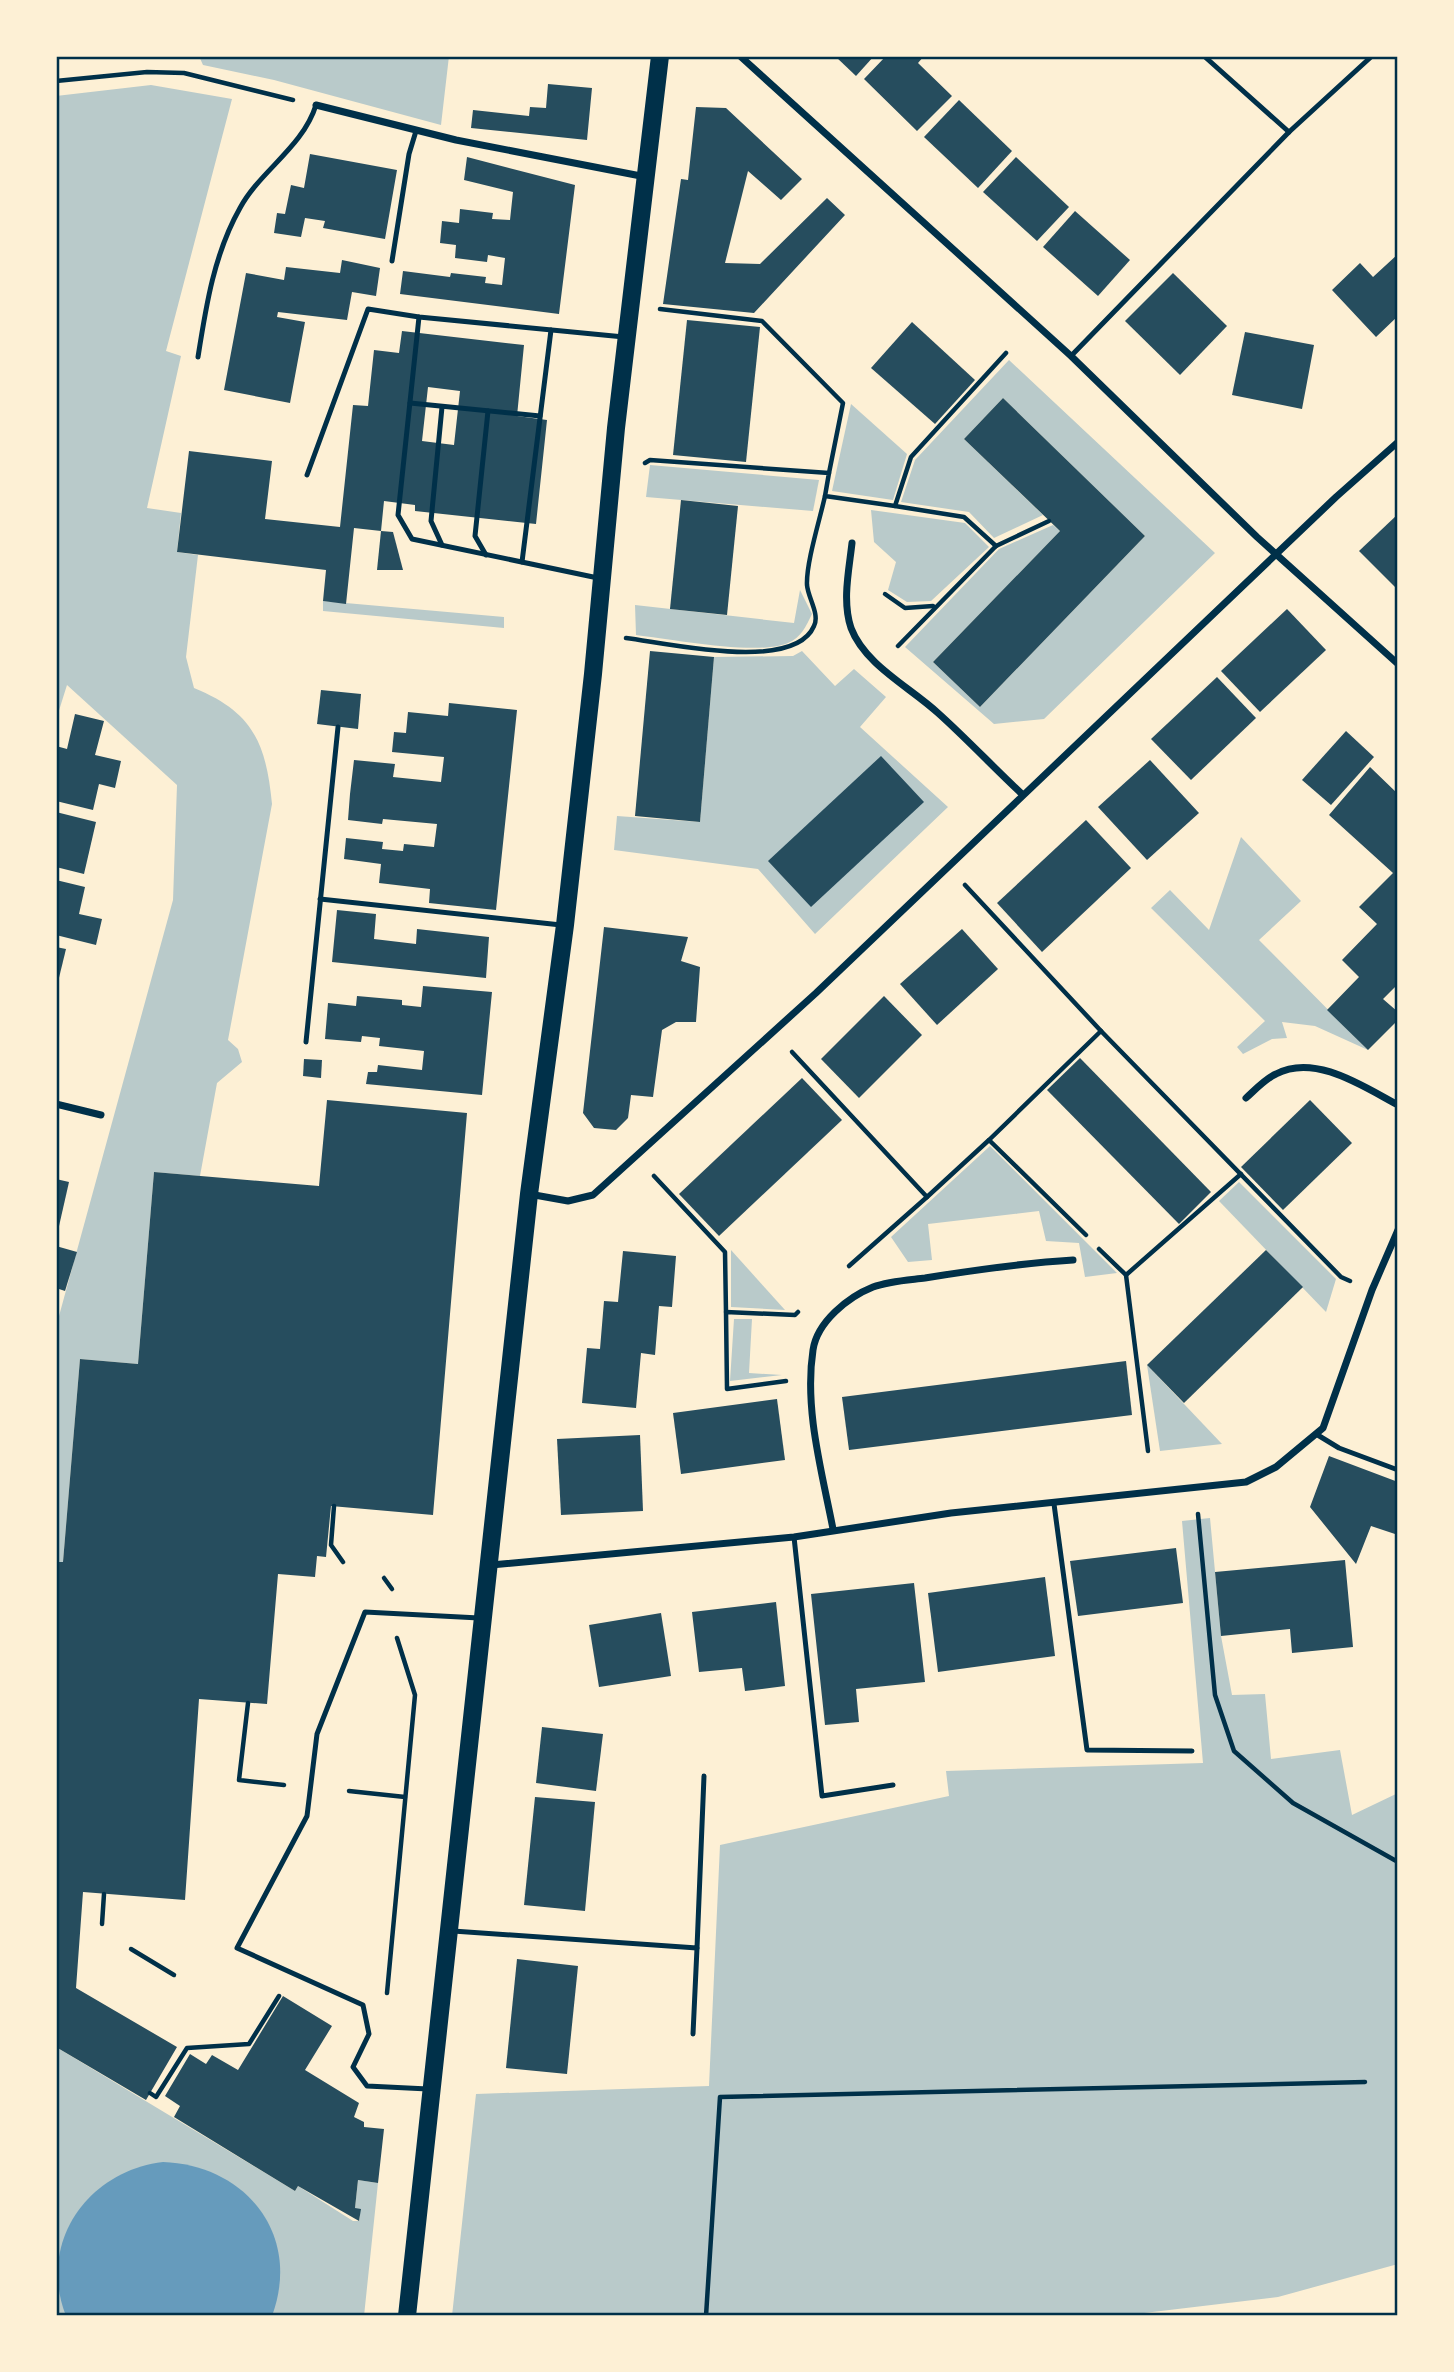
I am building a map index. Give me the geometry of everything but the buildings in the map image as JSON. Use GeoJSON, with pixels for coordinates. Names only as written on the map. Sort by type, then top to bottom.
{"type":"FeatureCollection","features":[{"type":"Feature","properties":{"kind":"main road"},"geometry":{"type":"LineString","coordinates":[[407,2316],[529,1194],[565,925],[630,305],[660,56]]}},
{"type":"Feature","properties":{"kind":"street"},"geometry":{"type":"LineString","coordinates":[[740,56],[1072,356],[1277,553],[1398,664]]}},
{"type":"Feature","properties":{"kind":"street"},"geometry":{"type":"LineString","coordinates":[[316,106],[416,131],[646,177]]}},
{"type":"Feature","properties":{"kind":"street"},"geometry":{"type":"LineString","coordinates":[[529,1194],[568,1201],[593,1195],[773,1032],[1277,553],[1398,442]]}},
{"type":"Feature","properties":{"kind":"street"},"geometry":{"type":"LineString","coordinates":[[852,543],[846,601],[851,627],[860,644],[1022,794]]}},
{"type":"Feature","properties":{"kind":"street"},"geometry":{"type":"LineString","coordinates":[[1246,1098],[1275,1074],[1294,1068],[1317,1068],[1351,1081],[1398,1105]]}},
{"type":"Feature","properties":{"kind":"street"},"geometry":{"type":"LineString","coordinates":[[56,1104],[101,1115]]}},
{"type":"Feature","properties":{"kind":"street"},"geometry":{"type":"LineString","coordinates":[[488,1565],[794,1536],[951,1513],[1246,1482],[1276,1468],[1323,1428],[1372,1290],[1398,1230]]}},
{"type":"Feature","properties":{"kind":"street"},"geometry":{"type":"LineString","coordinates":[[833,1529],[814,1427],[811,1378],[813,1348],[824,1326],[848,1301],[874,1287],[944,1275],[1073,1260]]}},
{"type":"Feature","properties":{"kind":"lane"},"geometry":{"type":"LineString","coordinates":[[1204,56],[1289,132]]}},
{"type":"Feature","properties":{"kind":"lane"},"geometry":{"type":"LineString","coordinates":[[1072,356],[1289,132],[1373,56]]}},
{"type":"Feature","properties":{"kind":"lane"},"geometry":{"type":"LineString","coordinates":[[198,357],[210,282],[240,207],[310,123],[316,106]]}},
{"type":"Feature","properties":{"kind":"lane"},"geometry":{"type":"LineString","coordinates":[[392,261],[409,154],[416,131]]}},
{"type":"Feature","properties":{"kind":"lane"},"geometry":{"type":"LineString","coordinates":[[307,475],[368,309],[419,317],[627,337]]}},
{"type":"Feature","properties":{"kind":"lane"},"geometry":{"type":"LineString","coordinates":[[419,317],[398,515],[412,539],[601,578]]}},
{"type":"Feature","properties":{"kind":"lane"},"geometry":{"type":"LineString","coordinates":[[522,562],[551,330]]}},
{"type":"Feature","properties":{"kind":"lane"},"geometry":{"type":"LineString","coordinates":[[410,403],[540,416]]}},
{"type":"Feature","properties":{"kind":"lane"},"geometry":{"type":"LineString","coordinates":[[442,407],[431,521],[442,545]]}},
{"type":"Feature","properties":{"kind":"lane"},"geometry":{"type":"LineString","coordinates":[[486,555],[475,536],[488,411]]}},
{"type":"Feature","properties":{"kind":"lane"},"geometry":{"type":"LineString","coordinates":[[306,1042],[338,727]]}},
{"type":"Feature","properties":{"kind":"lane"},"geometry":{"type":"LineString","coordinates":[[320,899],[565,925]]}},
{"type":"Feature","properties":{"kind":"lane"},"geometry":{"type":"LineString","coordinates":[[1316,1434],[1339,1448],[1398,1470]]}},
{"type":"Feature","properties":{"kind":"lane"},"geometry":{"type":"LineString","coordinates":[[1054,1504],[1087,1750],[1192,1751]]}},
{"type":"Feature","properties":{"kind":"lane"},"geometry":{"type":"LineString","coordinates":[[794,1536],[822,1796],[893,1785]]}},
{"type":"Feature","properties":{"kind":"lane"},"geometry":{"type":"LineString","coordinates":[[431,2089],[367,2086],[353,2067],[369,2034],[363,2005],[237,1948],[307,1816],[317,1734],[365,1612],[482,1618]]}},
{"type":"Feature","properties":{"kind":"lane"},"geometry":{"type":"LineString","coordinates":[[693,2034],[704,1776]]}},
{"type":"Feature","properties":{"kind":"lane"},"geometry":{"type":"LineString","coordinates":[[450,1930],[697,1948]]}},
{"type":"Feature","properties":{"kind":"path"},"geometry":{"type":"LineString","coordinates":[[56,81],[147,72],[184,73],[316,106]]}},
{"type":"Feature","properties":{"kind":"path"},"geometry":{"type":"LineString","coordinates":[[596,636],[764,652],[799,644],[814,626],[815,614],[807,584],[843,403],[762,321],[630,305]]}},
{"type":"Feature","properties":{"kind":"path"},"geometry":{"type":"LineString","coordinates":[[895,506],[911,457],[1006,352]]}},
{"type":"Feature","properties":{"kind":"path"},"geometry":{"type":"LineString","coordinates":[[641,466],[650,460],[829,473]]}},
{"type":"Feature","properties":{"kind":"path"},"geometry":{"type":"LineString","coordinates":[[825,496],[964,517],[996,546]]}},
{"type":"Feature","properties":{"kind":"path"},"geometry":{"type":"LineString","coordinates":[[881,666],[934,606],[996,546],[1049,521]]}},
{"type":"Feature","properties":{"kind":"path"},"geometry":{"type":"LineString","coordinates":[[885,594],[905,608],[934,606]]}},
{"type":"Feature","properties":{"kind":"path"},"geometry":{"type":"LineString","coordinates":[[947,867],[1101,1031],[1341,1277],[1372,1290]]}},
{"type":"Feature","properties":{"kind":"path"},"geometry":{"type":"LineString","coordinates":[[846,1269],[989,1140],[1101,1031]]}},
{"type":"Feature","properties":{"kind":"path"},"geometry":{"type":"LineString","coordinates":[[773,1032],[927,1196]]}},
{"type":"Feature","properties":{"kind":"path"},"geometry":{"type":"LineString","coordinates":[[989,1140],[1087,1237]]}},
{"type":"Feature","properties":{"kind":"path"},"geometry":{"type":"LineString","coordinates":[[636,1156],[725,1252],[726,1389],[787,1381]]}},
{"type":"Feature","properties":{"kind":"path"},"geometry":{"type":"LineString","coordinates":[[1126,1275],[1241,1174]]}},
{"type":"Feature","properties":{"kind":"path"},"geometry":{"type":"LineString","coordinates":[[1097,1246],[1126,1275],[1148,1451]]}},
{"type":"Feature","properties":{"kind":"path"},"geometry":{"type":"LineString","coordinates":[[726,1312],[795,1315],[805,1306]]}},
{"type":"Feature","properties":{"kind":"path"},"geometry":{"type":"LineString","coordinates":[[1196,1487],[1215,1695],[1234,1751],[1293,1803],[1398,1862]]}},
{"type":"Feature","properties":{"kind":"path"},"geometry":{"type":"LineString","coordinates":[[334,1506],[331,1545],[342,1562]]}},
{"type":"Feature","properties":{"kind":"path"},"geometry":{"type":"LineString","coordinates":[[387,1995],[415,1695],[396,1634]]}},
{"type":"Feature","properties":{"kind":"path"},"geometry":{"type":"LineString","coordinates":[[248,1703],[239,1780],[284,1785]]}},
{"type":"Feature","properties":{"kind":"path"},"geometry":{"type":"LineString","coordinates":[[349,1791],[405,1797]]}},
{"type":"Feature","properties":{"kind":"path"},"geometry":{"type":"LineString","coordinates":[[102,1924],[104,1894]]}},
{"type":"Feature","properties":{"kind":"path"},"geometry":{"type":"LineString","coordinates":[[131,1948],[174,1975]]}},
{"type":"Feature","properties":{"kind":"path"},"geometry":{"type":"LineString","coordinates":[[150,2093],[156,2097],[187,2048],[249,2044],[283,1989]]}},
{"type":"Feature","properties":{"kind":"path"},"geometry":{"type":"LineString","coordinates":[[706,2316],[720,2097],[1365,2082]]}},
{"type":"Feature","properties":{"kind":"shaded area"},"geometry":{"type":"Polygon","coordinates":[[[199,56],[449,56],[441,125],[274,80],[203,65],[199,56]]]}},
{"type":"Feature","properties":{"kind":"shaded area"},"geometry":{"type":"Polygon","coordinates":[[[151,85],[232,99],[166,351],[181,356],[147,508],[181,513],[177,552],[198,555],[186,657],[194,688],[230,708],[253,732],[266,764],[272,804],[228,1040],[238,1049],[242,1062],[217,1083],[200,1176],[154,1172],[138,1364],[80,1359],[63,1562],[56,1562],[56,1327],[173,900],[177,785],[67,685],[56,720],[56,96],[151,85]]]}},
{"type":"Feature","properties":{"kind":"shaded area"},"geometry":{"type":"Polygon","coordinates":[[[1009,360],[1215,553],[1044,719],[994,724],[905,647],[999,549],[1053,525],[1060,531],[933,662],[980,707],[1145,536],[1003,398],[964,439],[1043,515],[994,538],[969,512],[901,502],[915,460],[1009,360]]]}},
{"type":"Feature","properties":{"kind":"shaded area"},"geometry":{"type":"Polygon","coordinates":[[[851,404],[907,454],[893,500],[832,491],[851,404]]]}},
{"type":"Feature","properties":{"kind":"shaded area"},"geometry":{"type":"Polygon","coordinates":[[[650,465],[819,480],[813,511],[646,497],[650,465]]]}},
{"type":"Feature","properties":{"kind":"shaded area"},"geometry":{"type":"Polygon","coordinates":[[[871,510],[965,523],[989,547],[931,601],[907,602],[888,590],[896,562],[874,542],[871,510]]]}},
{"type":"Feature","properties":{"kind":"shaded area"},"geometry":{"type":"Polygon","coordinates":[[[800,590],[812,614],[800,635],[793,641],[774,647],[736,647],[636,635],[635,605],[794,623],[800,590]]]}},
{"type":"Feature","properties":{"kind":"shaded area"},"geometry":{"type":"Polygon","coordinates":[[[323,601],[504,617],[504,628],[323,611],[323,601]]]}},
{"type":"Feature","properties":{"kind":"shaded area"},"geometry":{"type":"Polygon","coordinates":[[[802,651],[835,686],[854,669],[886,697],[860,727],[948,807],[815,934],[758,869],[614,850],[617,816],[700,822],[714,657],[793,656],[802,651]]]}},
{"type":"Feature","properties":{"kind":"shaded area"},"geometry":{"type":"Polygon","coordinates":[[[1241,837],[1301,901],[1259,940],[1368,1050],[1315,1026],[1282,1022],[1287,1038],[1272,1039],[1243,1054],[1237,1047],[1265,1021],[1151,908],[1170,890],[1209,930],[1241,837]]]}},
{"type":"Feature","properties":{"kind":"shaded area"},"geometry":{"type":"Polygon","coordinates":[[[990,1146],[1117,1273],[1085,1277],[1079,1243],[1046,1241],[1039,1211],[928,1224],[932,1260],[908,1262],[891,1237],[990,1146]]]}},
{"type":"Feature","properties":{"kind":"shaded area"},"geometry":{"type":"Polygon","coordinates":[[[1239,1182],[1336,1279],[1326,1312],[1219,1201],[1239,1182]]]}},
{"type":"Feature","properties":{"kind":"shaded area"},"geometry":{"type":"Polygon","coordinates":[[[731,1250],[785,1310],[731,1307],[731,1250]]]}},
{"type":"Feature","properties":{"kind":"shaded area"},"geometry":{"type":"Polygon","coordinates":[[[734,1319],[752,1319],[749,1373],[782,1375],[730,1381],[734,1319]]]}},
{"type":"Feature","properties":{"kind":"shaded area"},"geometry":{"type":"Polygon","coordinates":[[[1147,1365],[1222,1444],[1160,1451],[1147,1365]]]}},
{"type":"Feature","properties":{"kind":"shaded area"},"geometry":{"type":"Polygon","coordinates":[[[1210,1518],[1221,1636],[1232,1695],[1265,1694],[1271,1759],[1340,1750],[1352,1815],[1398,1793],[1398,2264],[1278,2297],[1119,2316],[452,2316],[476,2094],[709,2086],[720,1845],[949,1796],[946,1771],[1203,1763],[1182,1521],[1210,1518]]]}},
{"type":"Feature","properties":{"kind":"shaded area"},"geometry":{"type":"Polygon","coordinates":[[[56,2047],[295,2191],[298,2186],[353,2221],[359,2221],[360,2215],[355,2208],[358,2180],[378,2183],[364,2316],[56,2316],[56,2047]]]}},
{"type":"Feature","properties":{"kind":"water"},"geometry":{"type":"Polygon","coordinates":[[[163,2162],[193,2166],[219,2176],[242,2191],[260,2210],[273,2232],[279,2258],[279,2286],[272,2316],[66,2316],[59,2289],[58,2262],[64,2237],[76,2215],[92,2195],[112,2179],[136,2168],[163,2162]]]}}]}
